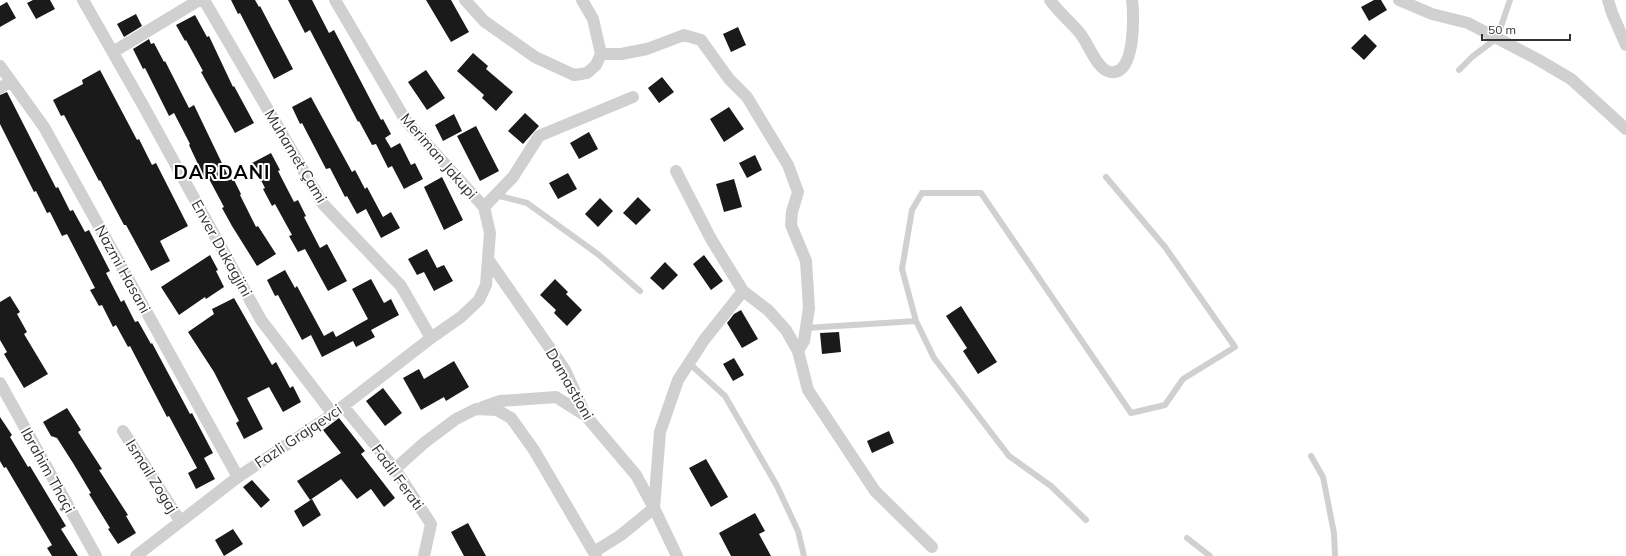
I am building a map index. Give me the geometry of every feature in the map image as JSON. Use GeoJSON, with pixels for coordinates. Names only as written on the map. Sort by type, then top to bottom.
{"type":"FeatureCollection","features":[{"type":"Feature","properties":{"kind":"street","name":"Enver Dukagjini"},"geometry":{"type":"LineString","coordinates":[[83,0],[261,320],[332,414]]}},
{"type":"Feature","properties":{"kind":"street"},"geometry":{"type":"LineString","coordinates":[[113,52],[199,0]]}},
{"type":"Feature","properties":{"kind":"street","name":"Muhamet Çami"},"geometry":{"type":"LineString","coordinates":[[204,0],[324,204],[401,286],[431,338]]}},
{"type":"Feature","properties":{"kind":"street","name":"Meriman Jakupi"},"geometry":{"type":"LineString","coordinates":[[335,0],[406,121],[484,206],[490,233],[486,285],[480,300],[461,317]]}},
{"type":"Feature","properties":{"kind":"street"},"geometry":{"type":"LineString","coordinates":[[465,0],[484,21],[535,57],[574,74],[587,73],[596,65],[601,54],[593,19],[582,0]]}},
{"type":"Feature","properties":{"kind":"street"},"geometry":{"type":"LineString","coordinates":[[1050,0],[1079,32],[1097,62],[1104,69],[1111,72],[1122,68],[1130,49],[1133,27],[1132,0]]}},
{"type":"Feature","properties":{"kind":"street"},"geometry":{"type":"LineString","coordinates":[[1400,0],[1432,14],[1468,23],[1537,59],[1571,79],[1626,129]]}},
{"type":"Feature","properties":{"kind":"street"},"geometry":{"type":"LineString","coordinates":[[1608,0],[1626,45]]}},
{"type":"Feature","properties":{"kind":"street"},"geometry":{"type":"LineString","coordinates":[[601,54],[621,54],[647,49],[684,35],[701,40],[729,79],[747,97],[788,165],[798,192],[792,212],[791,225],[806,261],[809,308],[804,341],[798,351]]}},
{"type":"Feature","properties":{"kind":"street","name":"Nazmi Hasani"},"geometry":{"type":"LineString","coordinates":[[0,66],[44,127],[238,477]]}},
{"type":"Feature","properties":{"kind":"street"},"geometry":{"type":"LineString","coordinates":[[0,88],[11,81]]}},
{"type":"Feature","properties":{"kind":"street"},"geometry":{"type":"LineString","coordinates":[[484,206],[513,177],[539,136],[633,97]]}},
{"type":"Feature","properties":{"kind":"street"},"geometry":{"type":"LineString","coordinates":[[676,170],[711,238],[743,291],[768,310],[786,330],[798,351],[808,390],[875,491],[932,547]]}},
{"type":"Feature","properties":{"kind":"street","name":"Damastioni"},"geometry":{"type":"LineString","coordinates":[[488,259],[564,370],[586,416],[636,475],[677,556]]}},
{"type":"Feature","properties":{"kind":"street"},"geometry":{"type":"LineString","coordinates":[[476,409],[497,410],[511,418],[534,450],[595,554],[654,508],[660,432],[678,380],[704,340],[743,291]]}},
{"type":"Feature","properties":{"kind":"street","name":"Fazli Grajqevci"},"geometry":{"type":"LineString","coordinates":[[136,556],[238,477],[344,406],[431,338],[461,317]]}},
{"type":"Feature","properties":{"kind":"street","name":"Ibrahim Thaçi"},"geometry":{"type":"LineString","coordinates":[[0,383],[96,556]]}},
{"type":"Feature","properties":{"kind":"street"},"geometry":{"type":"LineString","coordinates":[[395,469],[424,443],[456,419],[476,409],[500,401],[556,397],[586,416]]}},
{"type":"Feature","properties":{"kind":"street","name":"Fadil Ferati"},"geometry":{"type":"LineString","coordinates":[[344,406],[395,469],[431,524],[424,556]]}},
{"type":"Feature","properties":{"kind":"street","name":"Ismail Zogaj"},"geometry":{"type":"LineString","coordinates":[[123,431],[180,521]]}},
{"type":"Feature","properties":{"kind":"lane"},"geometry":{"type":"LineString","coordinates":[[1459,70],[1472,57],[1497,38],[1510,0]]}},
{"type":"Feature","properties":{"kind":"lane"},"geometry":{"type":"LineString","coordinates":[[1086,520],[1051,486],[1010,456],[934,358],[916,321],[902,269],[912,210],[922,193],[981,193],[1131,413],[1165,405],[1183,379],[1235,347],[1165,247],[1106,177]]}},
{"type":"Feature","properties":{"kind":"lane"},"geometry":{"type":"LineString","coordinates":[[496,195],[527,203],[599,255],[640,291]]}},
{"type":"Feature","properties":{"kind":"lane"},"geometry":{"type":"LineString","coordinates":[[806,328],[916,321]]}},
{"type":"Feature","properties":{"kind":"lane"},"geometry":{"type":"LineString","coordinates":[[689,363],[725,396],[777,486],[798,531],[804,556]]}},
{"type":"Feature","properties":{"kind":"lane"},"geometry":{"type":"LineString","coordinates":[[1311,456],[1323,477],[1334,533],[1335,556]]}},
{"type":"Feature","properties":{"kind":"lane"},"geometry":{"type":"LineString","coordinates":[[1187,538],[1210,556]]}},
{"type":"Feature","properties":{"kind":"building"},"geometry":{"type":"Polygon","coordinates":[[[33,0],[50,0],[55,9],[36,19],[27,3],[33,0]]]}},
{"type":"Feature","properties":{"kind":"building"},"geometry":{"type":"Polygon","coordinates":[[[231,0],[255,0],[259,7],[260,6],[293,69],[274,79],[240,13],[238,14],[231,0]]]}},
{"type":"Feature","properties":{"kind":"building"},"geometry":{"type":"Polygon","coordinates":[[[288,0],[312,0],[329,33],[334,30],[381,120],[383,119],[391,134],[385,138],[391,148],[400,143],[411,165],[415,163],[423,179],[404,189],[392,166],[388,168],[376,144],[372,145],[359,121],[358,122],[310,30],[305,33],[288,0]]]}},
{"type":"Feature","properties":{"kind":"building"},"geometry":{"type":"Polygon","coordinates":[[[426,0],[451,0],[469,32],[451,42],[426,0]]]}},
{"type":"Feature","properties":{"kind":"building"},"geometry":{"type":"Polygon","coordinates":[[[1374,0],[1381,0],[1387,10],[1369,21],[1361,7],[1374,0]]]}},
{"type":"Feature","properties":{"kind":"building"},"geometry":{"type":"Polygon","coordinates":[[[7,2],[16,18],[0,27],[0,6],[7,2]]]}},
{"type":"Feature","properties":{"kind":"building"},"geometry":{"type":"Polygon","coordinates":[[[136,14],[142,26],[124,37],[117,24],[136,14]]]}},
{"type":"Feature","properties":{"kind":"building"},"geometry":{"type":"Polygon","coordinates":[[[195,15],[207,37],[209,36],[233,87],[234,86],[254,123],[235,133],[201,72],[203,71],[176,25],[195,15]]]}},
{"type":"Feature","properties":{"kind":"building"},"geometry":{"type":"Polygon","coordinates":[[[738,27],[746,45],[731,52],[723,34],[738,27]]]}},
{"type":"Feature","properties":{"kind":"building"},"geometry":{"type":"Polygon","coordinates":[[[1365,34],[1377,46],[1364,60],[1351,48],[1365,34]]]}},
{"type":"Feature","properties":{"kind":"building"},"geometry":{"type":"Polygon","coordinates":[[[149,39],[151,44],[154,43],[164,62],[165,61],[189,108],[194,105],[230,180],[233,178],[256,227],[258,226],[276,254],[257,266],[222,208],[224,207],[208,177],[205,179],[189,145],[190,144],[174,113],[169,116],[145,68],[143,69],[133,49],[149,39]]]}},
{"type":"Feature","properties":{"kind":"building"},"geometry":{"type":"Polygon","coordinates":[[[473,53],[488,66],[486,69],[513,92],[496,111],[482,98],[484,95],[457,71],[473,53]]]}},
{"type":"Feature","properties":{"kind":"building"},"geometry":{"type":"Polygon","coordinates":[[[100,70],[152,165],[156,163],[188,226],[160,241],[170,261],[151,271],[100,180],[99,181],[64,115],[61,116],[53,100],[83,84],[82,80],[100,70]]]}},
{"type":"Feature","properties":{"kind":"building"},"geometry":{"type":"Polygon","coordinates":[[[426,70],[445,98],[427,110],[408,82],[426,70]]]}},
{"type":"Feature","properties":{"kind":"building"},"geometry":{"type":"Polygon","coordinates":[[[662,77],[674,92],[659,103],[648,88],[662,77]]]}},
{"type":"Feature","properties":{"kind":"building"},"geometry":{"type":"Polygon","coordinates":[[[7,92],[56,188],[58,187],[70,211],[73,210],[85,232],[89,230],[110,271],[106,273],[121,302],[124,300],[135,322],[138,321],[151,344],[152,343],[190,414],[192,413],[213,453],[204,458],[215,479],[196,489],[188,473],[197,468],[169,416],[167,417],[130,346],[128,347],[116,325],[113,327],[102,305],[99,306],[90,290],[95,288],[67,234],[62,236],[50,212],[47,213],[36,191],[34,192],[0,124],[0,95],[7,92]]]}},
{"type":"Feature","properties":{"kind":"building"},"geometry":{"type":"Polygon","coordinates":[[[311,97],[352,172],[355,170],[365,189],[367,187],[383,217],[391,212],[400,228],[381,238],[366,209],[357,214],[347,196],[345,197],[330,168],[326,169],[292,107],[311,97]]]}},
{"type":"Feature","properties":{"kind":"building"},"geometry":{"type":"Polygon","coordinates":[[[729,107],[744,129],[724,142],[710,119],[729,107]]]}},
{"type":"Feature","properties":{"kind":"building"},"geometry":{"type":"Polygon","coordinates":[[[525,113],[539,126],[523,144],[508,131],[525,113]]]}},
{"type":"Feature","properties":{"kind":"building"},"geometry":{"type":"Polygon","coordinates":[[[454,114],[462,131],[443,141],[435,125],[454,114]]]}},
{"type":"Feature","properties":{"kind":"building"},"geometry":{"type":"Polygon","coordinates":[[[476,126],[499,171],[480,181],[457,136],[476,126]]]}},
{"type":"Feature","properties":{"kind":"building"},"geometry":{"type":"Polygon","coordinates":[[[589,132],[598,149],[579,159],[570,143],[589,132]]]}},
{"type":"Feature","properties":{"kind":"building"},"geometry":{"type":"Polygon","coordinates":[[[271,153],[280,170],[278,171],[294,202],[298,200],[306,216],[304,217],[320,248],[327,244],[347,281],[328,291],[305,249],[298,252],[289,236],[292,235],[275,204],[272,206],[263,189],[265,188],[252,163],[271,153]]]}},
{"type":"Feature","properties":{"kind":"building"},"geometry":{"type":"Polygon","coordinates":[[[755,155],[762,170],[747,178],[739,163],[755,155]]]}},
{"type":"Feature","properties":{"kind":"building"},"geometry":{"type":"Polygon","coordinates":[[[568,173],[577,189],[558,199],[549,183],[568,173]]]}},
{"type":"Feature","properties":{"kind":"building"},"geometry":{"type":"Polygon","coordinates":[[[442,177],[463,220],[444,230],[424,187],[442,177]]]}},
{"type":"Feature","properties":{"kind":"building"},"geometry":{"type":"Polygon","coordinates":[[[734,179],[742,207],[724,212],[716,184],[734,179]]]}},
{"type":"Feature","properties":{"kind":"building"},"geometry":{"type":"Polygon","coordinates":[[[638,197],[651,210],[636,225],[623,213],[638,197]]]}},
{"type":"Feature","properties":{"kind":"building"},"geometry":{"type":"Polygon","coordinates":[[[600,198],[613,211],[598,227],[585,214],[600,198]]]}},
{"type":"Feature","properties":{"kind":"building"},"geometry":{"type":"Polygon","coordinates":[[[427,249],[437,268],[444,265],[453,281],[434,291],[424,272],[417,275],[408,259],[427,249]]]}},
{"type":"Feature","properties":{"kind":"building"},"geometry":{"type":"Polygon","coordinates":[[[210,255],[218,270],[216,271],[224,287],[206,299],[205,297],[179,315],[161,287],[210,255]]]}},
{"type":"Feature","properties":{"kind":"building"},"geometry":{"type":"Polygon","coordinates":[[[704,255],[723,281],[711,290],[693,264],[704,255]]]}},
{"type":"Feature","properties":{"kind":"building"},"geometry":{"type":"Polygon","coordinates":[[[665,262],[678,275],[663,290],[650,278],[665,262]]]}},
{"type":"Feature","properties":{"kind":"building"},"geometry":{"type":"Polygon","coordinates":[[[285,270],[295,288],[297,286],[324,336],[333,331],[336,337],[368,319],[352,289],[371,279],[384,303],[391,299],[399,315],[371,330],[375,337],[356,347],[353,341],[322,357],[311,335],[302,340],[278,295],[275,296],[267,280],[285,270]]]}},
{"type":"Feature","properties":{"kind":"building"},"geometry":{"type":"Polygon","coordinates":[[[555,279],[568,292],[566,294],[582,310],[567,326],[554,313],[556,310],[540,295],[555,279]]]}},
{"type":"Feature","properties":{"kind":"building"},"geometry":{"type":"Polygon","coordinates":[[[10,296],[20,312],[17,314],[27,332],[24,334],[48,374],[24,388],[4,354],[7,352],[0,340],[0,302],[10,296]]]}},
{"type":"Feature","properties":{"kind":"building"},"geometry":{"type":"Polygon","coordinates":[[[234,298],[272,365],[276,362],[290,388],[293,386],[301,402],[283,412],[269,387],[247,398],[263,429],[244,439],[236,423],[239,421],[214,372],[188,332],[214,314],[212,309],[234,298]]]}},
{"type":"Feature","properties":{"kind":"building"},"geometry":{"type":"Polygon","coordinates":[[[961,306],[997,362],[978,374],[963,351],[967,348],[946,316],[961,306]]]}},
{"type":"Feature","properties":{"kind":"building"},"geometry":{"type":"Polygon","coordinates":[[[741,310],[758,339],[742,348],[727,323],[734,314],[741,310]]]}},
{"type":"Feature","properties":{"kind":"building"},"geometry":{"type":"Polygon","coordinates":[[[839,332],[841,352],[822,354],[820,333],[839,332]]]}},
{"type":"Feature","properties":{"kind":"building"},"geometry":{"type":"Polygon","coordinates":[[[734,358],[744,375],[733,381],[723,364],[734,358]]]}},
{"type":"Feature","properties":{"kind":"building"},"geometry":{"type":"Polygon","coordinates":[[[454,361],[469,387],[446,401],[444,397],[421,410],[403,378],[419,369],[424,379],[454,361]]]}},
{"type":"Feature","properties":{"kind":"building"},"geometry":{"type":"Polygon","coordinates":[[[383,388],[402,413],[385,426],[366,401],[383,388]]]}},
{"type":"Feature","properties":{"kind":"building"},"geometry":{"type":"Polygon","coordinates":[[[67,408],[81,430],[78,432],[102,469],[99,470],[128,515],[126,516],[136,533],[118,544],[108,529],[110,528],[89,494],[91,493],[73,463],[57,438],[51,436],[43,422],[67,408]]]}},
{"type":"Feature","properties":{"kind":"building"},"geometry":{"type":"Polygon","coordinates":[[[0,417],[12,435],[10,437],[28,467],[30,466],[66,526],[61,529],[78,556],[52,556],[47,548],[52,545],[6,467],[4,468],[0,461],[0,417]]]}},
{"type":"Feature","properties":{"kind":"building"},"geometry":{"type":"Polygon","coordinates":[[[339,418],[365,451],[361,454],[395,498],[384,507],[371,489],[357,499],[341,479],[310,500],[297,481],[341,453],[323,430],[339,418]]]}},
{"type":"Feature","properties":{"kind":"building"},"geometry":{"type":"Polygon","coordinates":[[[889,431],[894,443],[872,453],[867,441],[889,431]]]}},
{"type":"Feature","properties":{"kind":"building"},"geometry":{"type":"Polygon","coordinates":[[[706,459],[728,497],[711,507],[689,468],[706,459]]]}},
{"type":"Feature","properties":{"kind":"building"},"geometry":{"type":"Polygon","coordinates":[[[252,480],[270,500],[261,508],[243,487],[252,480]]]}},
{"type":"Feature","properties":{"kind":"building"},"geometry":{"type":"Polygon","coordinates":[[[312,499],[321,515],[303,527],[294,511],[312,499]]]}},
{"type":"Feature","properties":{"kind":"building"},"geometry":{"type":"Polygon","coordinates":[[[755,513],[765,531],[759,534],[771,556],[731,556],[719,533],[755,513]]]}},
{"type":"Feature","properties":{"kind":"building"},"geometry":{"type":"Polygon","coordinates":[[[468,523],[486,556],[464,556],[451,532],[468,523]]]}},
{"type":"Feature","properties":{"kind":"building"},"geometry":{"type":"Polygon","coordinates":[[[233,529],[243,544],[224,556],[215,540],[233,529]]]}},
{"type":"Feature","properties":{"kind":"district","name":"DARDANI"},"geometry":{"type":"Point","coordinates":[222,172]}}]}
